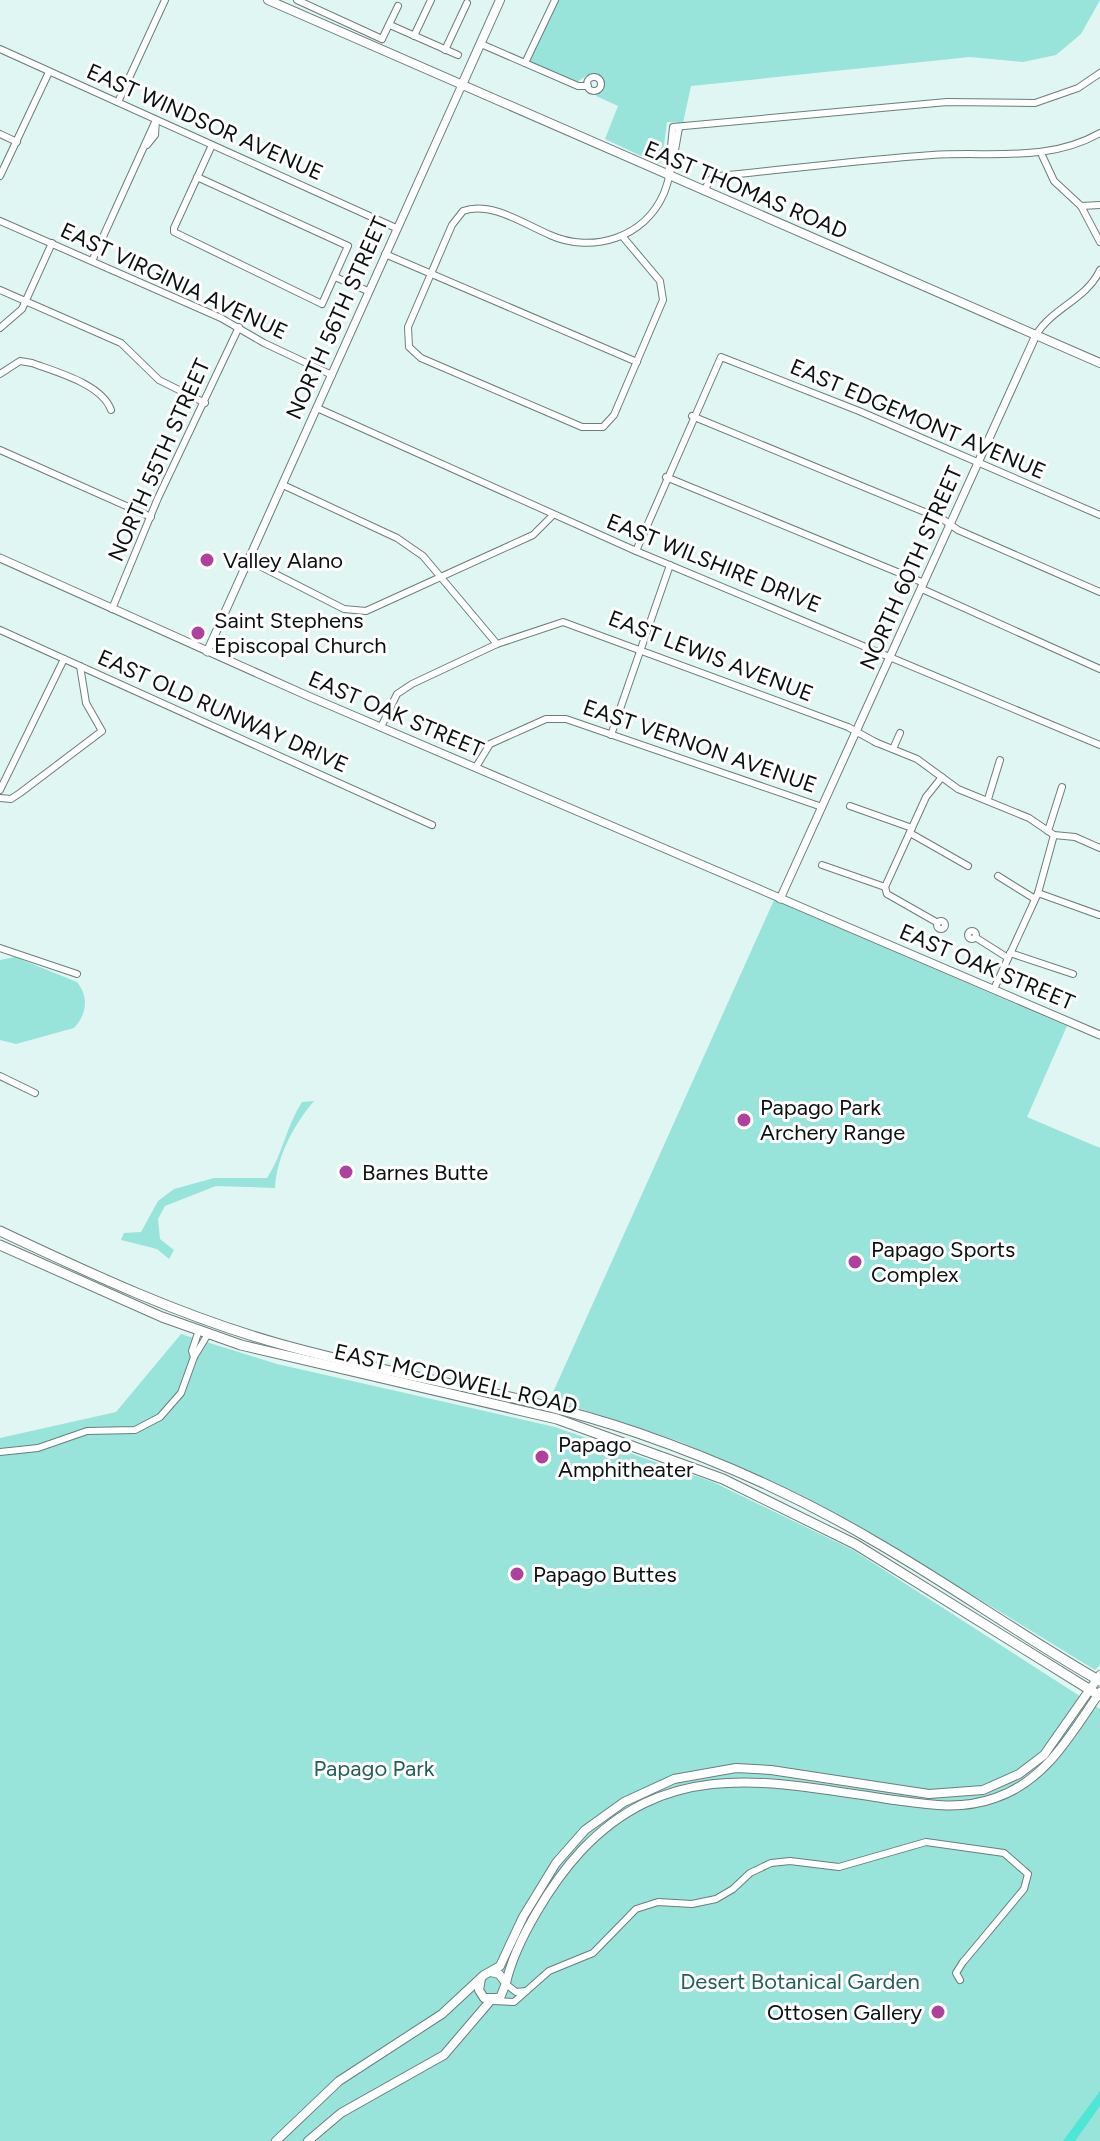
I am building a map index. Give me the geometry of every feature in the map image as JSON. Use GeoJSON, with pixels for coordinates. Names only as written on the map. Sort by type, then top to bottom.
{"type":"FeatureCollection","features":[{"type":"Feature","properties":{"kind":"main road","name":"EAST THOMAS ROAD"},"geometry":{"type":"LineString","coordinates":[[268,0],[461,87],[1100,363]]}},
{"type":"Feature","properties":{"kind":"main road","name":"NORTH 56TH STREET"},"geometry":{"type":"LineString","coordinates":[[461,87],[500,0]]}},
{"type":"Feature","properties":{"kind":"main road","name":"EAST MCDOWELL ROAD"},"geometry":{"type":"LineString","coordinates":[[0,1231],[147,1297],[278,1343],[544,1403],[687,1451],[788,1495],[875,1541],[1099,1679]]}},
{"type":"Feature","properties":{"kind":"main road","name":"EAST MCDOWELL ROAD"},"geometry":{"type":"LineString","coordinates":[[0,1245],[204,1332],[332,1369],[544,1415],[687,1464],[766,1497],[855,1544],[1097,1693]]}},
{"type":"Feature","properties":{"kind":"main road"},"geometry":{"type":"LineString","coordinates":[[204,1332],[212,1326],[271,1345],[278,1343]]}},
{"type":"Feature","properties":{"kind":"main road"},"geometry":{"type":"LineString","coordinates":[[308,2141],[341,2113],[444,2055],[492,2000],[503,1995],[523,1941],[570,1864],[605,1828],[648,1802],[704,1784],[752,1780],[933,1806],[977,1804],[1010,1792],[1041,1772],[1097,1693],[1099,1679]]}},
{"type":"Feature","properties":{"kind":"main road"},"geometry":{"type":"LineString","coordinates":[[276,2141],[339,2081],[442,2014],[503,1962],[523,1917],[569,1847],[602,1816],[645,1790],[697,1773],[747,1768],[929,1794],[973,1793],[1007,1781],[1037,1762],[1097,1693]]}},
{"type":"Feature","properties":{"kind":"main road"},"geometry":{"type":"LineString","coordinates":[[491,1972],[499,1974],[506,1983]]}},
{"type":"Feature","properties":{"kind":"main road"},"geometry":{"type":"LineString","coordinates":[[482,1977],[479,1990],[492,2000]]}},
{"type":"Feature","properties":{"kind":"street"},"geometry":{"type":"LineString","coordinates":[[118,102],[165,0]]}},
{"type":"Feature","properties":{"kind":"street"},"geometry":{"type":"LineString","coordinates":[[297,0],[382,39]]}},
{"type":"Feature","properties":{"kind":"street"},"geometry":{"type":"LineString","coordinates":[[414,36],[431,0]]}},
{"type":"Feature","properties":{"kind":"street"},"geometry":{"type":"LineString","coordinates":[[525,63],[555,0]]}},
{"type":"Feature","properties":{"kind":"street"},"geometry":{"type":"LineString","coordinates":[[445,50],[467,3]]}},
{"type":"Feature","properties":{"kind":"street"},"geometry":{"type":"LineString","coordinates":[[378,49],[398,6]]}},
{"type":"Feature","properties":{"kind":"street"},"geometry":{"type":"LineString","coordinates":[[390,25],[458,55]]}},
{"type":"Feature","properties":{"kind":"street"},"geometry":{"type":"LineString","coordinates":[[481,44],[578,86],[588,86]]}},
{"type":"Feature","properties":{"kind":"street","name":"EAST WINDSOR AVENUE"},"geometry":{"type":"LineString","coordinates":[[0,49],[396,228]]}},
{"type":"Feature","properties":{"kind":"street"},"geometry":{"type":"LineString","coordinates":[[0,176],[49,72]]}},
{"type":"Feature","properties":{"kind":"street"},"geometry":{"type":"LineString","coordinates":[[623,237],[655,274],[663,296],[614,415],[603,427],[582,427],[421,358],[407,340],[408,327],[454,220],[468,209],[487,208],[574,242],[623,237],[654,209],[668,176],[676,128],[947,102],[1035,103],[1070,92],[1100,73]]}},
{"type":"Feature","properties":{"kind":"street","name":"NORTH 56TH STREET"},"geometry":{"type":"LineString","coordinates":[[207,652],[461,87]]}},
{"type":"Feature","properties":{"kind":"street"},"geometry":{"type":"LineString","coordinates":[[92,261],[141,153],[148,140],[155,135],[156,120]]}},
{"type":"Feature","properties":{"kind":"street"},"geometry":{"type":"LineString","coordinates":[[704,192],[713,178],[724,176],[936,155],[1041,153],[1100,133]]}},
{"type":"Feature","properties":{"kind":"street"},"geometry":{"type":"LineString","coordinates":[[0,134],[17,142]]}},
{"type":"Feature","properties":{"kind":"street"},"geometry":{"type":"LineString","coordinates":[[197,177],[348,246],[322,304],[174,232],[197,177],[212,145]]}},
{"type":"Feature","properties":{"kind":"street"},"geometry":{"type":"LineString","coordinates":[[1041,153],[1054,181],[1081,206],[1100,242]]}},
{"type":"Feature","properties":{"kind":"street"},"geometry":{"type":"LineString","coordinates":[[1081,206],[1100,205]]}},
{"type":"Feature","properties":{"kind":"street","name":"EAST VIRGINIA AVENUE"},"geometry":{"type":"LineString","coordinates":[[0,221],[239,327],[264,343],[332,375]]}},
{"type":"Feature","properties":{"kind":"street"},"geometry":{"type":"LineString","coordinates":[[0,328],[16,318],[52,243]]}},
{"type":"Feature","properties":{"kind":"street"},"geometry":{"type":"LineString","coordinates":[[385,254],[637,362]]}},
{"type":"Feature","properties":{"kind":"street","name":"NORTH 60TH STREET"},"geometry":{"type":"LineString","coordinates":[[780,899],[1036,335],[1051,316],[1090,286],[1100,270]]}},
{"type":"Feature","properties":{"kind":"street"},"geometry":{"type":"LineString","coordinates":[[335,277],[368,291]]}},
{"type":"Feature","properties":{"kind":"street"},"geometry":{"type":"LineString","coordinates":[[0,290],[126,346],[159,380],[205,403]]}},
{"type":"Feature","properties":{"kind":"street","name":"NORTH 55TH STREET"},"geometry":{"type":"LineString","coordinates":[[112,609],[239,327]]}},
{"type":"Feature","properties":{"kind":"street","name":"EAST EDGEMONT AVENUE"},"geometry":{"type":"LineString","coordinates":[[692,416],[721,357],[1100,515]]}},
{"type":"Feature","properties":{"kind":"street"},"geometry":{"type":"LineString","coordinates":[[0,374],[20,361],[32,363],[105,397],[111,410]]}},
{"type":"Feature","properties":{"kind":"street","name":"EAST WILSHIRE DRIVE"},"geometry":{"type":"LineString","coordinates":[[317,408],[636,551],[1100,745]]}},
{"type":"Feature","properties":{"kind":"street"},"geometry":{"type":"LineString","coordinates":[[636,551],[692,416],[951,525],[1100,592]]}},
{"type":"Feature","properties":{"kind":"street"},"geometry":{"type":"LineString","coordinates":[[0,450],[151,517]]}},
{"type":"Feature","properties":{"kind":"street"},"geometry":{"type":"LineString","coordinates":[[666,477],[923,586],[1100,669]]}},
{"type":"Feature","properties":{"kind":"street"},"geometry":{"type":"LineString","coordinates":[[283,485],[397,538],[423,556],[497,644],[397,694],[381,727]]}},
{"type":"Feature","properties":{"kind":"street"},"geometry":{"type":"LineString","coordinates":[[248,560],[344,609],[366,611],[533,535],[553,515]]}},
{"type":"Feature","properties":{"kind":"street","name":"EAST OAK STREET"},"geometry":{"type":"LineString","coordinates":[[0,558],[207,652],[1100,1035]]}},
{"type":"Feature","properties":{"kind":"street"},"geometry":{"type":"LineString","coordinates":[[611,735],[670,565]]}},
{"type":"Feature","properties":{"kind":"street","name":"EAST LEWIS AVENUE"},"geometry":{"type":"LineString","coordinates":[[497,644],[551,624],[575,624],[857,732],[893,749],[958,789],[1029,818],[1051,833],[1075,837],[1100,848]]}},
{"type":"Feature","properties":{"kind":"street","name":"EAST OLD RUNWAY DRIVE"},"geometry":{"type":"LineString","coordinates":[[0,630],[432,825]]}},
{"type":"Feature","properties":{"kind":"street"},"geometry":{"type":"LineString","coordinates":[[0,790],[64,659]]}},
{"type":"Feature","properties":{"kind":"street"},"geometry":{"type":"LineString","coordinates":[[0,798],[11,799],[102,731],[86,703],[80,666]]}},
{"type":"Feature","properties":{"kind":"street","name":"EAST VERNON AVENUE"},"geometry":{"type":"LineString","coordinates":[[476,767],[490,744],[546,719],[566,719],[822,807]]}},
{"type":"Feature","properties":{"kind":"street"},"geometry":{"type":"LineString","coordinates":[[893,749],[900,733]]}},
{"type":"Feature","properties":{"kind":"street"},"geometry":{"type":"LineString","coordinates":[[988,799],[1000,760]]}},
{"type":"Feature","properties":{"kind":"street"},"geometry":{"type":"LineString","coordinates":[[938,923],[887,894],[885,887],[926,797],[942,777]]}},
{"type":"Feature","properties":{"kind":"street"},"geometry":{"type":"LineString","coordinates":[[994,989],[1036,896],[1062,787]]}},
{"type":"Feature","properties":{"kind":"street"},"geometry":{"type":"LineString","coordinates":[[850,806],[911,831],[968,866]]}},
{"type":"Feature","properties":{"kind":"street"},"geometry":{"type":"LineString","coordinates":[[822,865],[885,887]]}},
{"type":"Feature","properties":{"kind":"street"},"geometry":{"type":"LineString","coordinates":[[998,876],[1036,896],[1099,915]]}},
{"type":"Feature","properties":{"kind":"street"},"geometry":{"type":"LineString","coordinates":[[975,937],[1009,956],[1073,974]]}},
{"type":"Feature","properties":{"kind":"street"},"geometry":{"type":"LineString","coordinates":[[0,948],[77,974]]}},
{"type":"Feature","properties":{"kind":"street"},"geometry":{"type":"LineString","coordinates":[[0,1076],[35,1093]]}},
{"type":"Feature","properties":{"kind":"street"},"geometry":{"type":"LineString","coordinates":[[0,1452],[38,1448],[87,1431],[135,1430],[160,1417],[175,1402],[194,1357],[192,1351],[204,1332]]}},
{"type":"Feature","properties":{"kind":"street"},"geometry":{"type":"LineString","coordinates":[[492,2000],[510,2003],[549,1971],[593,1953],[630,1913],[644,1905],[658,1902],[692,1904],[716,1899],[758,1868],[781,1861],[839,1867],[926,1842],[1004,1853],[1028,1874],[1027,1884],[956,1973],[960,1980]]}},
{"type":"Feature","properties":{"kind":"street"},"geometry":{"type":"LineString","coordinates":[[506,1983],[516,1992],[526,1991]]}},
{"type":"Feature","properties":{"kind":"green space"},"geometry":{"type":"Polygon","coordinates":[[[559,0],[1100,0],[1081,34],[1056,55],[1023,62],[970,57],[691,86],[683,123],[667,122],[662,161],[658,164],[605,139],[618,106],[596,96],[604,83],[586,76],[577,82],[529,62],[559,0]]]}},
{"type":"Feature","properties":{"kind":"green space","name":"Papago Sports Complex"},"geometry":{"type":"Polygon","coordinates":[[[774,900],[1067,1026],[1027,1117],[1100,1148],[1100,1665],[1095,1670],[878,1537],[795,1492],[678,1441],[550,1399],[774,900]]]}},
{"type":"Feature","properties":{"kind":"green space"},"geometry":{"type":"Polygon","coordinates":[[[15,957],[77,982],[85,1005],[82,1017],[74,1028],[16,1044],[0,1040],[0,960],[15,957]]]}},
{"type":"Feature","properties":{"kind":"green space"},"geometry":{"type":"Polygon","coordinates":[[[314,1101],[288,1141],[279,1164],[275,1188],[216,1186],[165,1206],[158,1219],[160,1239],[174,1250],[169,1259],[157,1249],[121,1240],[124,1233],[141,1232],[158,1201],[174,1189],[214,1178],[267,1178],[302,1102],[314,1101]]]}},
{"type":"Feature","properties":{"kind":"green space","name":"Papago Park"},"geometry":{"type":"Polygon","coordinates":[[[181,1334],[277,1364],[555,1427],[713,1482],[853,1550],[1100,1709],[1100,2141],[0,2141],[0,1438],[116,1412],[181,1334]]]}},
{"type":"Feature","properties":{"kind":"shaded area"},"geometry":{"type":"Polygon","coordinates":[[[1100,2091],[1100,2106],[1075,2141],[1063,2141],[1100,2091]]]}},
{"type":"Feature","properties":{"kind":"place","name":"Valley Alano"},"geometry":{"type":"Point","coordinates":[207,560]}},
{"type":"Feature","properties":{"kind":"place","name":"Saint Stephens Episcopal Church"},"geometry":{"type":"Point","coordinates":[198,633]}},
{"type":"Feature","properties":{"kind":"place","name":"Papago Park Archery Range"},"geometry":{"type":"Point","coordinates":[744,1120]}},
{"type":"Feature","properties":{"kind":"place","name":"Barnes Butte"},"geometry":{"type":"Point","coordinates":[346,1172]}},
{"type":"Feature","properties":{"kind":"place","name":"Papago Sports Complex"},"geometry":{"type":"Point","coordinates":[855,1262]}},
{"type":"Feature","properties":{"kind":"place","name":"Papago Amphitheater"},"geometry":{"type":"Point","coordinates":[542,1457]}},
{"type":"Feature","properties":{"kind":"place","name":"Papago Buttes"},"geometry":{"type":"Point","coordinates":[517,1574]}},
{"type":"Feature","properties":{"kind":"place","name":"Ottosen Gallery"},"geometry":{"type":"Point","coordinates":[938,2012]}},
{"type":"Feature","properties":{"kind":"park label","name":"Desert Botanical Garden"},"geometry":{"type":"Point","coordinates":[800,1981]}}]}
